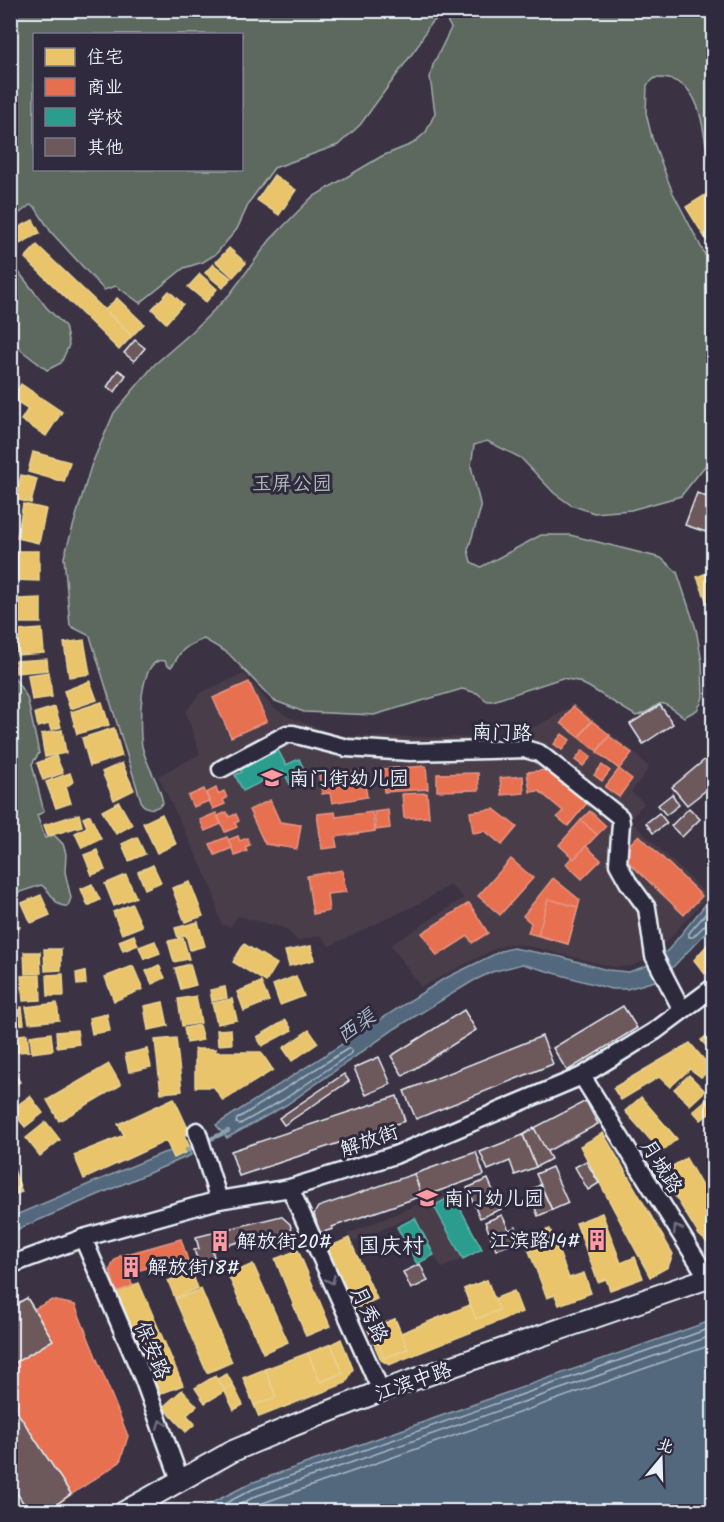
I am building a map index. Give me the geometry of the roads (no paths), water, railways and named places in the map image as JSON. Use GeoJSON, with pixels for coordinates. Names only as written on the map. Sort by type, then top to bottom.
{"type":"FeatureCollection","features":[{"type":"Feature","properties":{"kind":"main road","name":"江滨中路"},"geometry":{"type":"LineString","coordinates":[[124,1512],[233,1451],[381,1391],[711,1277]]}},
{"type":"Feature","properties":{"kind":"street","name":"南门路"},"geometry":{"type":"LineString","coordinates":[[221,769],[286,734],[347,748],[410,752],[525,749],[539,753],[620,817],[618,864],[647,908],[654,956],[682,1010]]}},
{"type":"Feature","properties":{"kind":"street","name":"解放街"},"geometry":{"type":"LineString","coordinates":[[10,1265],[83,1238],[219,1200],[290,1188],[395,1155],[582,1076],[655,1031],[714,987]]}},
{"type":"Feature","properties":{"kind":"street","name":"月城路"},"geometry":{"type":"LineString","coordinates":[[582,1076],[711,1277]]}},
{"type":"Feature","properties":{"kind":"street"},"geometry":{"type":"LineString","coordinates":[[197,1131],[219,1200]]}},
{"type":"Feature","properties":{"kind":"street","name":"月秀路"},"geometry":{"type":"LineString","coordinates":[[290,1188],[381,1391]]}},
{"type":"Feature","properties":{"kind":"street","name":"保安路"},"geometry":{"type":"LineString","coordinates":[[83,1238],[143,1378],[180,1480]]}},
{"type":"Feature","properties":{"kind":"water"},"geometry":{"type":"Polygon","coordinates":[[[713,895],[713,925],[672,968],[655,981],[627,989],[611,989],[522,964],[492,972],[396,1028],[286,1105],[227,1138],[216,1125],[442,980],[501,951],[513,948],[561,957],[607,970],[629,972],[652,964],[669,949],[713,895]]]}},
{"type":"Feature","properties":{"kind":"water"},"geometry":{"type":"Polygon","coordinates":[[[188,1147],[191,1155],[11,1232],[11,1217],[163,1153],[188,1147]]]}},
{"type":"Feature","properties":{"kind":"water"},"geometry":{"type":"Polygon","coordinates":[[[713,1320],[713,1511],[196,1511],[251,1483],[713,1320]]]}},
{"type":"Feature","properties":{"kind":"waterway","name":"西渠"},"geometry":{"type":"LineString","coordinates":[[187,1150],[228,1131]]}},
{"type":"Feature","properties":{"kind":"place","name":"南门街幼儿园"},"geometry":{"type":"Point","coordinates":[272,778]}},
{"type":"Feature","properties":{"kind":"place","name":"南门幼儿园"},"geometry":{"type":"Point","coordinates":[427,1198]}},
{"type":"Feature","properties":{"kind":"place","name":"江滨路14#"},"geometry":{"type":"Point","coordinates":[597,1240]}},
{"type":"Feature","properties":{"kind":"place","name":"解放街20#"},"geometry":{"type":"Point","coordinates":[220,1241]}},
{"type":"Feature","properties":{"kind":"place","name":"解放街18#"},"geometry":{"type":"Point","coordinates":[131,1267]}},
{"type":"Feature","properties":{"kind":"district","name":"国庆村"},"geometry":{"type":"Point","coordinates":[391,1245]}},
{"type":"Feature","properties":{"kind":"park label","name":"玉屏公园"},"geometry":{"type":"Point","coordinates":[292,483]}}]}
